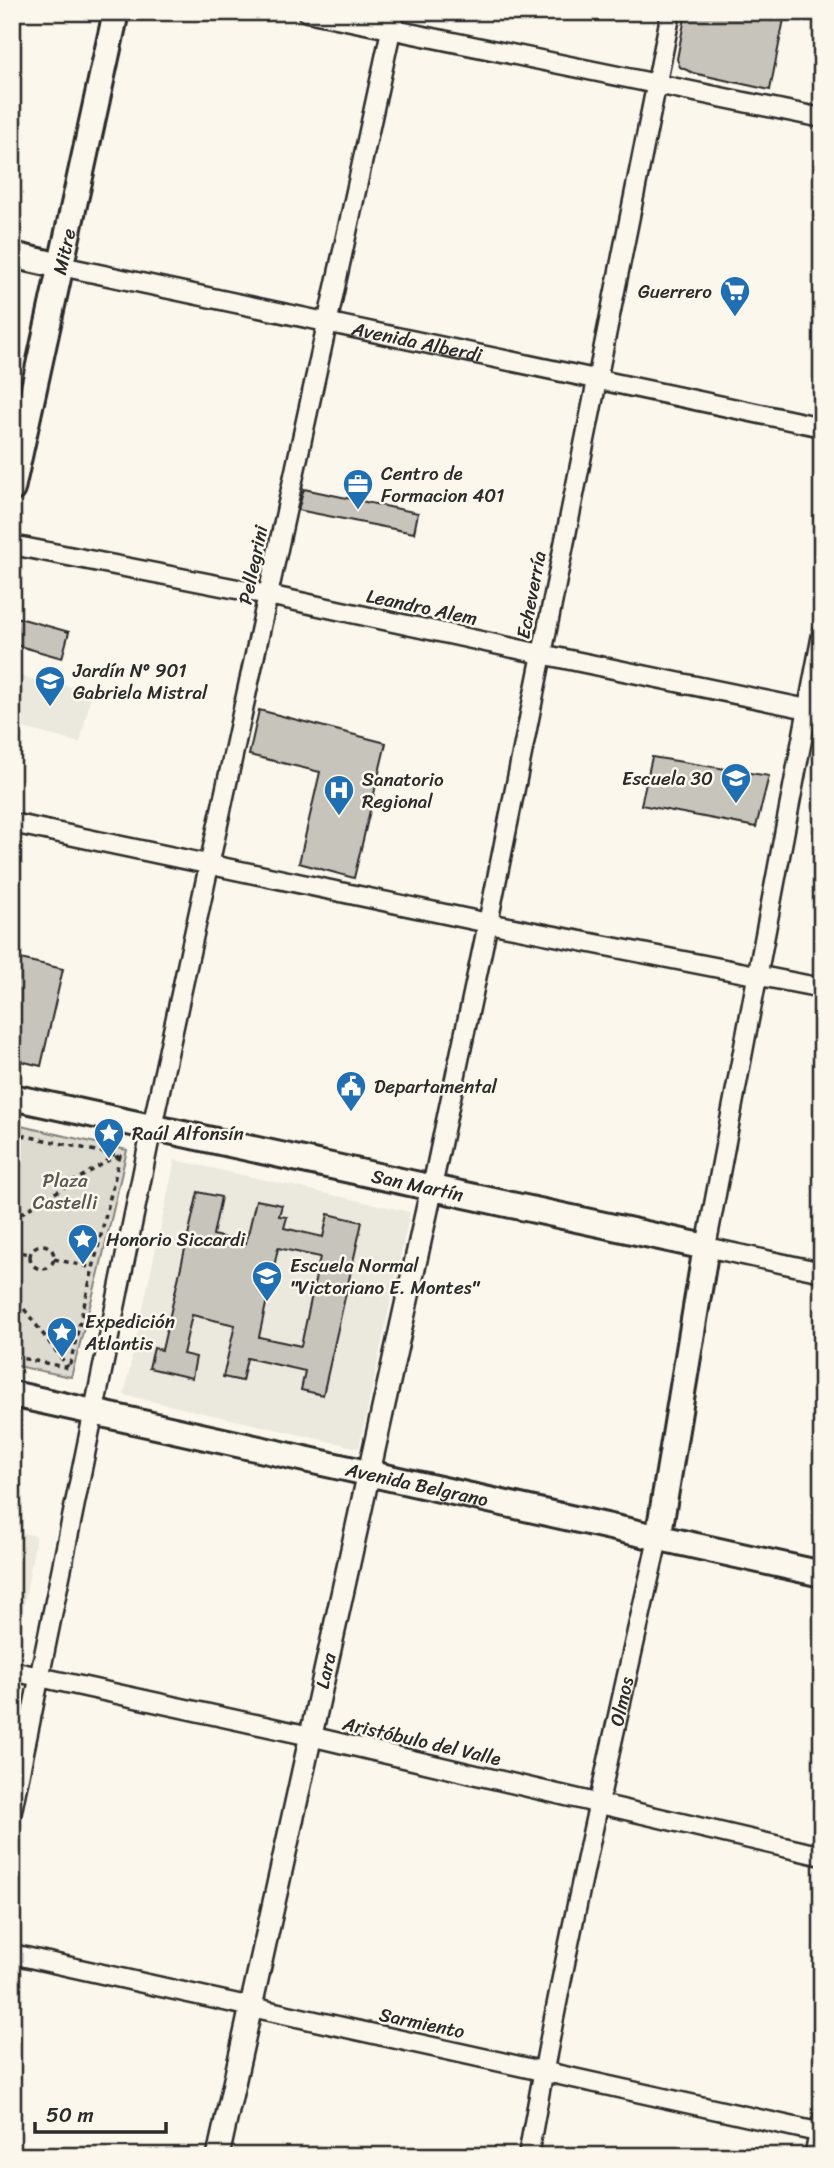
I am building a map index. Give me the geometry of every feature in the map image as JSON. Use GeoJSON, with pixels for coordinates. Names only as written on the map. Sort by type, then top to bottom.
{"type":"FeatureCollection","features":[{"type":"Feature","properties":{"kind":"main road","name":"Mitre"},"geometry":{"type":"LineString","coordinates":[[12,489],[116,12]]}},
{"type":"Feature","properties":{"kind":"main road","name":"Avenida Alberdi"},"geometry":{"type":"LineString","coordinates":[[12,255],[61,266]]}},
{"type":"Feature","properties":{"kind":"main road","name":"San Martín"},"geometry":{"type":"LineString","coordinates":[[12,1097],[706,1247]]}},
{"type":"Feature","properties":{"kind":"main road","name":"Olmos"},"geometry":{"type":"LineString","coordinates":[[658,1539],[706,1247]]}},
{"type":"Feature","properties":{"kind":"main road","name":"Avenida Belgrano"},"geometry":{"type":"LineString","coordinates":[[12,1394],[822,1574]]}},
{"type":"Feature","properties":{"kind":"street"},"geometry":{"type":"LineString","coordinates":[[307,12],[393,21],[657,84],[822,118]]}},
{"type":"Feature","properties":{"kind":"street","name":"Echeverría"},"geometry":{"type":"LineString","coordinates":[[432,1186],[488,923],[671,12]]}},
{"type":"Feature","properties":{"kind":"street","name":"Pellegrini"},"geometry":{"type":"LineString","coordinates":[[12,1811],[152,1127],[393,21]]}},
{"type":"Feature","properties":{"kind":"street","name":"Avenida Alberdi"},"geometry":{"type":"LineString","coordinates":[[61,266],[822,426]]}},
{"type":"Feature","properties":{"kind":"street","name":"Leandro Alem"},"geometry":{"type":"LineString","coordinates":[[12,544],[815,710]]}},
{"type":"Feature","properties":{"kind":"street"},"geometry":{"type":"LineString","coordinates":[[706,1247],[758,975],[815,710],[822,634]]}},
{"type":"Feature","properties":{"kind":"street"},"geometry":{"type":"LineString","coordinates":[[12,823],[488,923],[822,988]]}},
{"type":"Feature","properties":{"kind":"street","name":"Lara"},"geometry":{"type":"LineString","coordinates":[[218,2156],[432,1186]]}},
{"type":"Feature","properties":{"kind":"street","name":"San Martín"},"geometry":{"type":"LineString","coordinates":[[706,1247],[822,1272]]}},
{"type":"Feature","properties":{"kind":"street","name":"Olmos"},"geometry":{"type":"LineString","coordinates":[[528,2156],[598,1804],[658,1539]]}},
{"type":"Feature","properties":{"kind":"street","name":"Aristóbulo del Valle"},"geometry":{"type":"LineString","coordinates":[[12,1671],[310,1736],[822,1856]]}},
{"type":"Feature","properties":{"kind":"street","name":"Sarmiento"},"geometry":{"type":"LineString","coordinates":[[12,1954],[543,2072],[821,2129]]}},
{"type":"Feature","properties":{"kind":"street"},"geometry":{"type":"LineString","coordinates":[[814,2156],[821,2129]]}},
{"type":"Feature","properties":{"kind":"path"},"geometry":{"type":"LineString","coordinates":[[12,1133],[120,1156]]}},
{"type":"Feature","properties":{"kind":"path"},"geometry":{"type":"LineString","coordinates":[[12,1219],[120,1156]]}},
{"type":"Feature","properties":{"kind":"path"},"geometry":{"type":"LineString","coordinates":[[69,1368],[120,1156]]}},
{"type":"Feature","properties":{"kind":"path"},"geometry":{"type":"LineString","coordinates":[[35,1246],[48,1246],[54,1259],[50,1267],[38,1269],[30,1261],[30,1250],[35,1246]]}},
{"type":"Feature","properties":{"kind":"path"},"geometry":{"type":"LineString","coordinates":[[12,1251],[30,1254]]}},
{"type":"Feature","properties":{"kind":"path"},"geometry":{"type":"LineString","coordinates":[[54,1259],[93,1268]]}},
{"type":"Feature","properties":{"kind":"path"},"geometry":{"type":"LineString","coordinates":[[12,1293],[69,1368]]}},
{"type":"Feature","properties":{"kind":"path"},"geometry":{"type":"LineString","coordinates":[[12,1356],[69,1368]]}},
{"type":"Feature","properties":{"kind":"shaded area","name":"Jardín Nº 901 Gabriela Mistral"},"geometry":{"type":"Polygon","coordinates":[[[12,675],[92,691],[80,743],[12,725],[12,675]]]}},
{"type":"Feature","properties":{"kind":"shaded area","name":"Escuela Normal \"Victoriano E. Montes\""},"geometry":{"type":"Polygon","coordinates":[[[175,1160],[410,1212],[359,1448],[124,1395],[175,1160]]]}},
{"type":"Feature","properties":{"kind":"shaded area"},"geometry":{"type":"Polygon","coordinates":[[[12,1530],[36,1536],[22,1618],[12,1615],[12,1530]]]}},
{"type":"Feature","properties":{"kind":"green space","name":"Plaza Castelli"},"geometry":{"type":"Polygon","coordinates":[[[12,1124],[127,1150],[71,1377],[12,1365],[12,1124]]]}},
{"type":"Feature","properties":{"kind":"building"},"geometry":{"type":"Polygon","coordinates":[[[686,12],[757,12],[784,19],[770,90],[693,73],[680,67],[677,59],[686,12]]]}},
{"type":"Feature","properties":{"kind":"building","name":"Centro de Formacion 401"},"geometry":{"type":"Polygon","coordinates":[[[304,489],[418,513],[414,533],[298,510],[304,489]]]}},
{"type":"Feature","properties":{"kind":"building"},"geometry":{"type":"Polygon","coordinates":[[[12,616],[69,632],[62,658],[12,644],[12,616]]]}},
{"type":"Feature","properties":{"kind":"building","name":"Sanatorio Regional"},"geometry":{"type":"Polygon","coordinates":[[[259,710],[386,743],[354,878],[299,863],[320,772],[249,755],[259,710]]]}},
{"type":"Feature","properties":{"kind":"building"},"geometry":{"type":"Polygon","coordinates":[[[652,757],[769,776],[756,827],[641,805],[652,757]]]}},
{"type":"Feature","properties":{"kind":"building"},"geometry":{"type":"Polygon","coordinates":[[[12,957],[63,969],[41,1066],[12,1059],[12,957]]]}},
{"type":"Feature","properties":{"kind":"building"},"geometry":{"type":"Polygon","coordinates":[[[198,1192],[221,1197],[213,1235],[246,1243],[256,1200],[282,1205],[279,1216],[287,1217],[284,1228],[323,1237],[328,1214],[362,1222],[323,1395],[301,1390],[305,1371],[247,1358],[242,1381],[223,1377],[235,1325],[192,1315],[183,1354],[196,1357],[192,1378],[149,1368],[154,1348],[162,1350],[198,1192]],[[278,1248],[259,1337],[301,1346],[320,1257],[278,1248]]]}},
{"type":"Feature","properties":{"kind":"place","name":"Guerrero"},"geometry":{"type":"Point","coordinates":[735,318]}},
{"type":"Feature","properties":{"kind":"place","name":"Centro de Formacion 401"},"geometry":{"type":"Point","coordinates":[358,511]}},
{"type":"Feature","properties":{"kind":"place","name":"Jardín Nº 901 Gabriela Mistral"},"geometry":{"type":"Point","coordinates":[50,708]}},
{"type":"Feature","properties":{"kind":"place","name":"Escuela 30"},"geometry":{"type":"Point","coordinates":[736,805]}},
{"type":"Feature","properties":{"kind":"place","name":"Sanatorio Regional"},"geometry":{"type":"Point","coordinates":[339,817]}},
{"type":"Feature","properties":{"kind":"place","name":"Departamental"},"geometry":{"type":"Point","coordinates":[351,1113]}},
{"type":"Feature","properties":{"kind":"place","name":"Raúl Alfonsín"},"geometry":{"type":"Point","coordinates":[109,1160]}},
{"type":"Feature","properties":{"kind":"place","name":"Honorio Siccardi"},"geometry":{"type":"Point","coordinates":[83,1266]}},
{"type":"Feature","properties":{"kind":"place","name":"Escuela Normal \"Victoriano E. Montes\""},"geometry":{"type":"Point","coordinates":[267,1303]}},
{"type":"Feature","properties":{"kind":"place","name":"Expedición Atlantis"},"geometry":{"type":"Point","coordinates":[62,1359]}}]}
